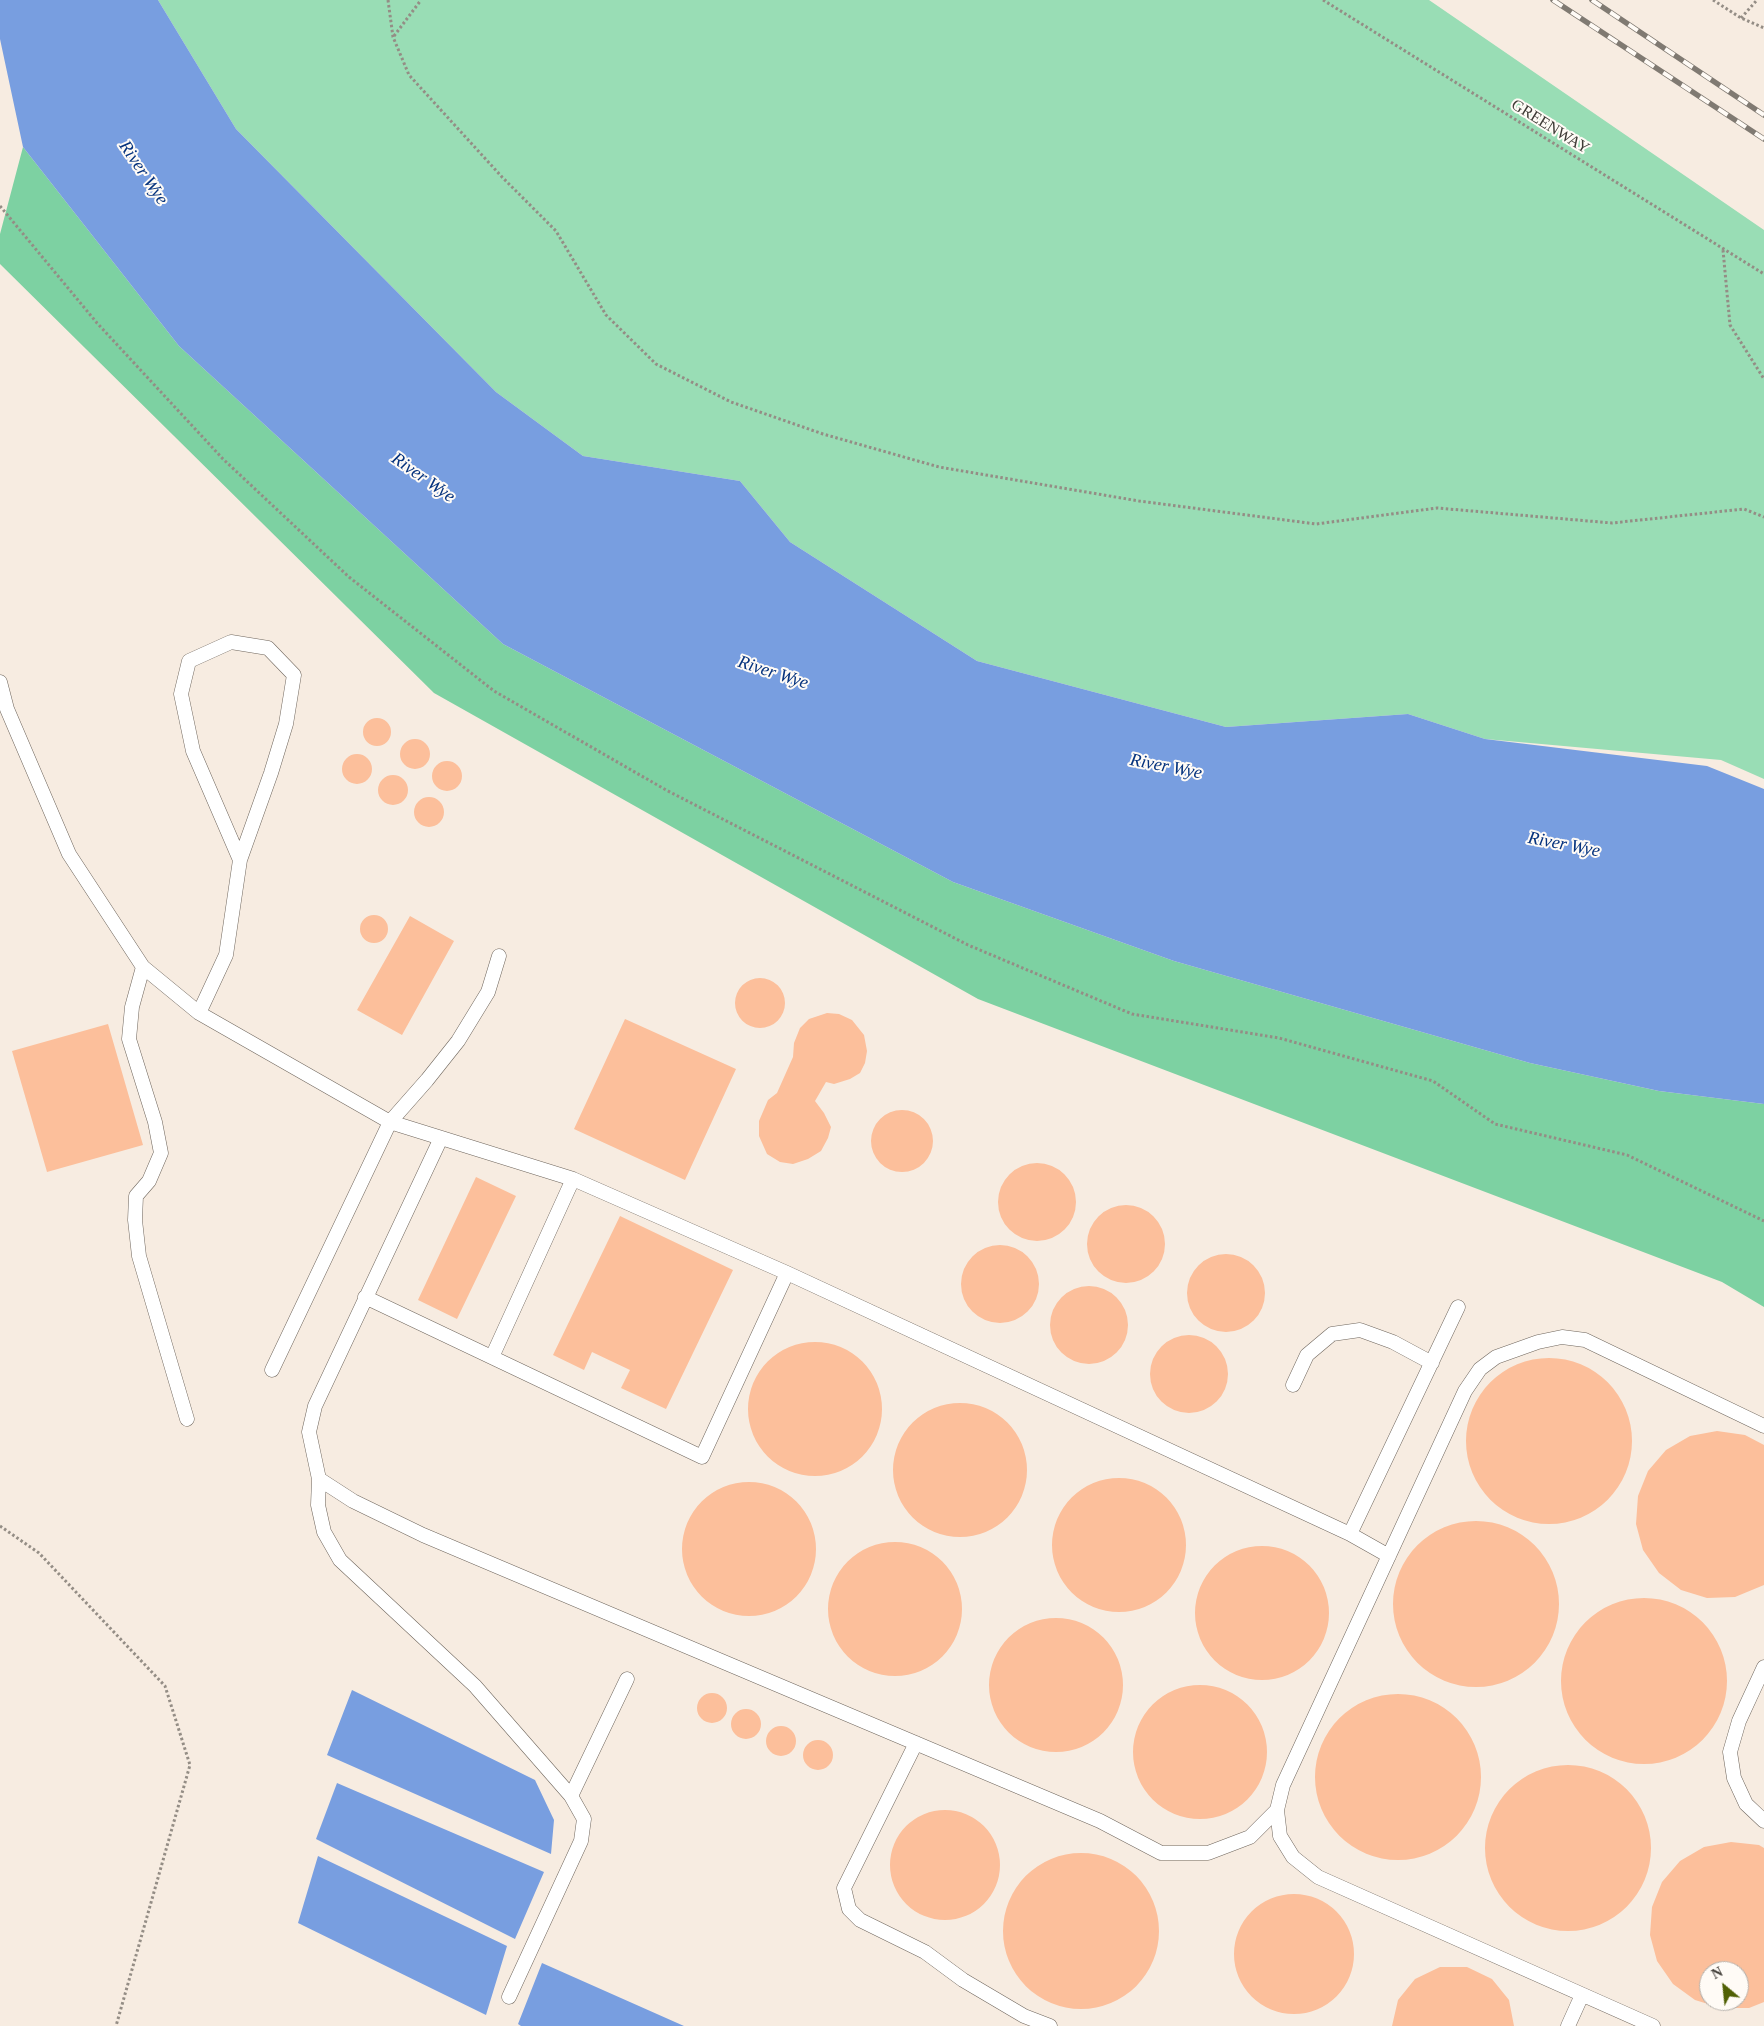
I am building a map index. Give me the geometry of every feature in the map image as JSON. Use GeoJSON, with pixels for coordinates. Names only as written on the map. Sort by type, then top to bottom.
{"type":"FeatureCollection","features":[{"type":"Feature","properties":{"kind":"lane"},"geometry":{"type":"LineString","coordinates":[[199,1013],[226,955],[240,860],[286,724],[294,675],[268,648],[231,642],[189,660],[181,694],[193,751],[240,860]]}},
{"type":"Feature","properties":{"kind":"lane"},"geometry":{"type":"LineString","coordinates":[[0,682],[6,709],[69,854],[144,967],[199,1013],[390,1122],[573,1179],[787,1273],[1350,1534],[1389,1556]]}},
{"type":"Feature","properties":{"kind":"lane"},"geometry":{"type":"LineString","coordinates":[[272,1370],[390,1122],[427,1080],[458,1040],[488,992],[499,956]]}},
{"type":"Feature","properties":{"kind":"lane"},"geometry":{"type":"LineString","coordinates":[[144,967],[132,1007],[129,1039],[155,1122],[161,1153],[149,1181],[136,1196],[135,1220],[139,1256],[187,1419]]}},
{"type":"Feature","properties":{"kind":"lane"},"geometry":{"type":"LineString","coordinates":[[441,1138],[315,1406],[309,1432],[319,1479],[318,1505],[324,1532],[340,1560],[475,1686],[571,1796],[584,1820],[581,1842],[509,1997]]}},
{"type":"Feature","properties":{"kind":"lane"},"geometry":{"type":"LineString","coordinates":[[492,1357],[573,1179]]}},
{"type":"Feature","properties":{"kind":"lane"},"geometry":{"type":"LineString","coordinates":[[365,1297],[702,1457],[787,1273]]}},
{"type":"Feature","properties":{"kind":"lane"},"geometry":{"type":"LineString","coordinates":[[1350,1534],[1458,1307]]}},
{"type":"Feature","properties":{"kind":"lane"},"geometry":{"type":"LineString","coordinates":[[1292,1384],[1307,1355],[1332,1334],[1360,1330],[1393,1342],[1432,1363]]}},
{"type":"Feature","properties":{"kind":"lane"},"geometry":{"type":"LineString","coordinates":[[1653,2026],[1318,1877],[1293,1857],[1280,1836],[1276,1810],[1283,1786],[1465,1391],[1480,1369],[1496,1357],[1538,1342],[1562,1337],[1585,1340],[1764,1426]]}},
{"type":"Feature","properties":{"kind":"lane"},"geometry":{"type":"LineString","coordinates":[[319,1479],[353,1501],[423,1534],[1100,1821],[1161,1853],[1208,1853],[1250,1837],[1276,1810]]}},
{"type":"Feature","properties":{"kind":"lane"},"geometry":{"type":"LineString","coordinates":[[1764,1667],[1739,1721],[1730,1752],[1734,1778],[1746,1804],[1764,1821]]}},
{"type":"Feature","properties":{"kind":"lane"},"geometry":{"type":"LineString","coordinates":[[571,1796],[627,1679]]}},
{"type":"Feature","properties":{"kind":"lane"},"geometry":{"type":"LineString","coordinates":[[916,1743],[844,1888],[849,1909],[860,1920],[925,1952],[963,1980],[1011,2009],[1050,2026]]}},
{"type":"Feature","properties":{"kind":"lane"},"geometry":{"type":"LineString","coordinates":[[1568,2026],[1582,1994]]}},
{"type":"Feature","properties":{"kind":"path"},"geometry":{"type":"LineString","coordinates":[[388,0],[394,37],[409,75],[502,177],[556,231],[606,315],[656,364],[731,402],[823,434],[939,467],[1138,501],[1316,524],[1437,508],[1612,523],[1744,509],[1764,518]]}},
{"type":"Feature","properties":{"kind":"path"},"geometry":{"type":"LineString","coordinates":[[394,37],[422,0]]}},
{"type":"Feature","properties":{"kind":"path","name":"GREENWAY"},"geometry":{"type":"LineString","coordinates":[[1323,0],[1764,274]]}},
{"type":"Feature","properties":{"kind":"path"},"geometry":{"type":"LineString","coordinates":[[1713,0],[1741,18],[1764,28]]}},
{"type":"Feature","properties":{"kind":"path"},"geometry":{"type":"LineString","coordinates":[[1741,18],[1757,0]]}},
{"type":"Feature","properties":{"kind":"path"},"geometry":{"type":"LineString","coordinates":[[0,206],[97,322],[223,459],[349,577],[494,691],[631,770],[968,945],[1132,1014],[1279,1038],[1433,1081],[1495,1124],[1627,1155],[1764,1221]]}},
{"type":"Feature","properties":{"kind":"path"},"geometry":{"type":"LineString","coordinates":[[1723,250],[1730,325],[1764,379]]}},
{"type":"Feature","properties":{"kind":"path"},"geometry":{"type":"LineString","coordinates":[[0,1526],[39,1553],[166,1686],[190,1765],[116,2026]]}},
{"type":"Feature","properties":{"kind":"green space"},"geometry":{"type":"Polygon","coordinates":[[[158,0],[1429,0],[1764,230],[1764,779],[1721,760],[1485,739],[1408,714],[1226,727],[977,661],[790,542],[740,481],[583,456],[496,392],[236,129],[158,0]]]}},
{"type":"Feature","properties":{"kind":"green space"},"geometry":{"type":"Polygon","coordinates":[[[23,147],[179,346],[503,644],[953,882],[1174,961],[1530,1063],[1659,1091],[1764,1104],[1764,1307],[1722,1282],[978,999],[434,693],[0,264],[0,234],[23,147]]]}},
{"type":"Feature","properties":{"kind":"water","name":"River Wye"},"geometry":{"type":"Polygon","coordinates":[[[0,0],[158,0],[236,129],[496,392],[583,456],[740,481],[790,542],[977,661],[1226,727],[1408,714],[1485,739],[1707,766],[1764,789],[1764,1104],[1659,1091],[1530,1063],[1174,961],[953,882],[503,644],[179,346],[23,147],[0,39],[0,0]]]}},
{"type":"Feature","properties":{"kind":"water"},"geometry":{"type":"Polygon","coordinates":[[[352,1690],[535,1780],[554,1820],[551,1854],[327,1755],[352,1690]]]}},
{"type":"Feature","properties":{"kind":"water"},"geometry":{"type":"Polygon","coordinates":[[[337,1783],[544,1872],[515,1939],[316,1839],[337,1783]]]}},
{"type":"Feature","properties":{"kind":"water"},"geometry":{"type":"Polygon","coordinates":[[[318,1856],[507,1946],[486,2015],[298,1923],[318,1856]]]}},
{"type":"Feature","properties":{"kind":"water"},"geometry":{"type":"Polygon","coordinates":[[[542,1963],[684,2026],[521,2026],[518,2024],[542,1963]]]}},
{"type":"Feature","properties":{"kind":"building"},"geometry":{"type":"Polygon","coordinates":[[[377,718],[387,722],[391,732],[387,742],[377,746],[367,742],[363,732],[367,722],[377,718]]]}},
{"type":"Feature","properties":{"kind":"building"},"geometry":{"type":"Polygon","coordinates":[[[415,739],[425,744],[430,754],[425,764],[415,769],[405,764],[400,754],[405,744],[415,739]]]}},
{"type":"Feature","properties":{"kind":"building"},"geometry":{"type":"Polygon","coordinates":[[[357,754],[367,759],[372,769],[367,779],[357,784],[347,779],[342,769],[347,759],[357,754]]]}},
{"type":"Feature","properties":{"kind":"building"},"geometry":{"type":"Polygon","coordinates":[[[447,761],[457,766],[462,776],[457,786],[447,791],[437,786],[432,776],[437,766],[447,761]]]}},
{"type":"Feature","properties":{"kind":"building"},"geometry":{"type":"Polygon","coordinates":[[[393,775],[403,780],[408,790],[403,800],[393,805],[383,800],[378,790],[383,780],[393,775]]]}},
{"type":"Feature","properties":{"kind":"building"},"geometry":{"type":"Polygon","coordinates":[[[429,797],[435,798],[443,806],[443,818],[435,826],[429,827],[423,826],[415,818],[414,812],[415,806],[423,798],[429,797]]]}},
{"type":"Feature","properties":{"kind":"building"},"geometry":{"type":"Polygon","coordinates":[[[374,915],[384,919],[388,929],[384,939],[374,943],[364,939],[360,929],[364,919],[374,915]]]}},
{"type":"Feature","properties":{"kind":"building"},"geometry":{"type":"Polygon","coordinates":[[[410,916],[454,941],[402,1035],[357,1010],[410,916]]]}},
{"type":"Feature","properties":{"kind":"building"},"geometry":{"type":"Polygon","coordinates":[[[755,978],[765,978],[778,985],[785,998],[785,1008],[778,1021],[765,1028],[755,1028],[746,1024],[739,1017],[735,1008],[735,998],[739,989],[746,982],[755,978]]]}},
{"type":"Feature","properties":{"kind":"building"},"geometry":{"type":"Polygon","coordinates":[[[827,1013],[839,1014],[852,1020],[864,1035],[867,1051],[865,1063],[860,1073],[850,1079],[834,1084],[826,1082],[815,1101],[831,1127],[821,1151],[808,1159],[793,1164],[780,1162],[767,1154],[759,1136],[759,1121],[768,1100],[777,1093],[793,1057],[794,1043],[800,1028],[809,1019],[827,1013]]]}},
{"type":"Feature","properties":{"kind":"building"},"geometry":{"type":"Polygon","coordinates":[[[625,1019],[736,1069],[685,1180],[574,1129],[625,1019]]]}},
{"type":"Feature","properties":{"kind":"building"},"geometry":{"type":"Polygon","coordinates":[[[108,1024],[143,1145],[47,1172],[12,1051],[108,1024]]]}},
{"type":"Feature","properties":{"kind":"building"},"geometry":{"type":"Polygon","coordinates":[[[902,1110],[914,1113],[924,1119],[930,1129],[933,1141],[930,1153],[924,1163],[914,1169],[902,1172],[890,1169],[880,1163],[874,1153],[871,1141],[874,1129],[880,1119],[890,1113],[902,1110]]]}},
{"type":"Feature","properties":{"kind":"building"},"geometry":{"type":"Polygon","coordinates":[[[1037,1163],[1052,1166],[1069,1180],[1073,1187],[1076,1202],[1073,1217],[1059,1234],[1052,1238],[1037,1241],[1022,1238],[1005,1224],[1001,1217],[998,1202],[1001,1187],[1015,1170],[1022,1166],[1037,1163]]]}},
{"type":"Feature","properties":{"kind":"building"},"geometry":{"type":"Polygon","coordinates":[[[476,1177],[516,1196],[457,1319],[418,1300],[476,1177]]]}},
{"type":"Feature","properties":{"kind":"building"},"geometry":{"type":"Polygon","coordinates":[[[1126,1205],[1141,1208],[1154,1216],[1162,1229],[1165,1244],[1162,1259],[1154,1272],[1141,1280],[1126,1283],[1111,1280],[1098,1272],[1090,1259],[1087,1244],[1090,1229],[1098,1216],[1111,1208],[1126,1205]]]}},
{"type":"Feature","properties":{"kind":"building"},"geometry":{"type":"Polygon","coordinates":[[[620,1216],[733,1270],[666,1409],[621,1388],[630,1370],[592,1352],[584,1370],[553,1355],[620,1216]]]}},
{"type":"Feature","properties":{"kind":"building"},"geometry":{"type":"Polygon","coordinates":[[[1000,1245],[1015,1248],[1032,1262],[1036,1269],[1039,1284],[1036,1299],[1022,1316],[1015,1320],[1000,1323],[985,1320],[968,1306],[964,1299],[961,1284],[964,1269],[978,1252],[985,1248],[1000,1245]]]}},
{"type":"Feature","properties":{"kind":"building"},"geometry":{"type":"Polygon","coordinates":[[[1226,1254],[1241,1257],[1258,1271],[1262,1278],[1265,1293],[1262,1308],[1248,1325],[1241,1329],[1226,1332],[1211,1329],[1194,1315],[1190,1308],[1187,1293],[1190,1278],[1204,1261],[1211,1257],[1226,1254]]]}},
{"type":"Feature","properties":{"kind":"building"},"geometry":{"type":"Polygon","coordinates":[[[1089,1286],[1104,1289],[1121,1303],[1125,1310],[1128,1325],[1125,1340],[1111,1357],[1104,1361],[1089,1364],[1074,1361],[1057,1347],[1053,1340],[1050,1325],[1053,1310],[1067,1293],[1074,1289],[1089,1286]]]}},
{"type":"Feature","properties":{"kind":"building"},"geometry":{"type":"Polygon","coordinates":[[[1189,1335],[1204,1338],[1217,1346],[1225,1359],[1228,1374],[1225,1389],[1217,1402],[1204,1410],[1189,1413],[1174,1410],[1161,1402],[1153,1389],[1150,1374],[1153,1359],[1161,1346],[1174,1338],[1189,1335]]]}},
{"type":"Feature","properties":{"kind":"building"},"geometry":{"type":"Polygon","coordinates":[[[815,1342],[841,1347],[852,1353],[862,1362],[871,1372],[877,1383],[882,1409],[877,1435],[871,1446],[862,1456],[852,1465],[841,1471],[815,1476],[789,1471],[778,1465],[768,1456],[759,1446],[753,1435],[748,1409],[753,1383],[759,1372],[768,1362],[778,1353],[789,1347],[815,1342]]]}},
{"type":"Feature","properties":{"kind":"building"},"geometry":{"type":"Polygon","coordinates":[[[1541,1358],[1557,1358],[1581,1364],[1608,1382],[1626,1409],[1632,1441],[1626,1473],[1608,1500],[1581,1518],[1557,1524],[1541,1524],[1517,1518],[1496,1505],[1485,1494],[1472,1473],[1466,1449],[1466,1433],[1472,1409],[1485,1388],[1496,1377],[1517,1364],[1541,1358]]]}},
{"type":"Feature","properties":{"kind":"building"},"geometry":{"type":"Polygon","coordinates":[[[960,1403],[986,1408],[997,1414],[1007,1423],[1016,1433],[1022,1444],[1027,1470],[1022,1496],[1016,1507],[1007,1517],[997,1526],[986,1532],[960,1537],[934,1532],[923,1526],[913,1517],[904,1507],[898,1496],[893,1470],[898,1444],[904,1433],[913,1423],[923,1414],[934,1408],[960,1403]]]}},
{"type":"Feature","properties":{"kind":"building"},"geometry":{"type":"Polygon","coordinates":[[[1717,1431],[1745,1435],[1764,1445],[1764,1585],[1735,1597],[1707,1598],[1681,1590],[1659,1573],[1643,1550],[1636,1524],[1638,1496],[1648,1471],[1666,1450],[1690,1436],[1717,1431]]]}},
{"type":"Feature","properties":{"kind":"building"},"geometry":{"type":"Polygon","coordinates":[[[1119,1478],[1145,1483],[1167,1497],[1181,1519],[1186,1545],[1181,1571],[1167,1593],[1145,1607],[1119,1612],[1093,1607],[1071,1593],[1057,1571],[1052,1545],[1057,1519],[1071,1497],[1093,1483],[1119,1478]]]}},
{"type":"Feature","properties":{"kind":"building"},"geometry":{"type":"Polygon","coordinates":[[[749,1482],[775,1487],[786,1493],[796,1502],[805,1512],[811,1523],[816,1549],[811,1575],[805,1586],[796,1596],[786,1605],[775,1611],[749,1616],[723,1611],[712,1605],[702,1596],[693,1586],[687,1575],[682,1549],[687,1523],[693,1512],[702,1502],[712,1493],[723,1487],[749,1482]]]}},
{"type":"Feature","properties":{"kind":"building"},"geometry":{"type":"Polygon","coordinates":[[[1468,1521],[1484,1521],[1508,1527],[1535,1545],[1553,1572],[1559,1604],[1553,1636],[1535,1663],[1508,1681],[1484,1687],[1468,1687],[1444,1681],[1423,1668],[1412,1657],[1399,1636],[1393,1612],[1393,1596],[1399,1572],[1412,1551],[1423,1540],[1444,1527],[1468,1521]]]}},
{"type":"Feature","properties":{"kind":"building"},"geometry":{"type":"Polygon","coordinates":[[[895,1542],[921,1547],[932,1553],[942,1562],[951,1572],[957,1583],[962,1609],[957,1635],[951,1646],[942,1656],[932,1665],[921,1671],[895,1676],[869,1671],[858,1665],[848,1656],[839,1646],[833,1635],[828,1609],[833,1583],[839,1572],[848,1562],[858,1553],[869,1547],[895,1542]]]}},
{"type":"Feature","properties":{"kind":"building"},"geometry":{"type":"Polygon","coordinates":[[[1262,1546],[1288,1551],[1299,1557],[1309,1566],[1318,1576],[1324,1587],[1329,1613],[1324,1639],[1318,1650],[1309,1660],[1299,1669],[1288,1675],[1262,1680],[1236,1675],[1225,1669],[1215,1660],[1206,1650],[1200,1639],[1195,1613],[1200,1587],[1206,1576],[1215,1566],[1225,1557],[1236,1551],[1262,1546]]]}},
{"type":"Feature","properties":{"kind":"building"},"geometry":{"type":"Polygon","coordinates":[[[1636,1598],[1652,1598],[1676,1604],[1703,1622],[1721,1649],[1727,1681],[1721,1713],[1703,1740],[1676,1758],[1652,1764],[1636,1764],[1612,1758],[1591,1745],[1580,1734],[1567,1713],[1561,1689],[1561,1673],[1567,1649],[1580,1628],[1591,1617],[1612,1604],[1636,1598]]]}},
{"type":"Feature","properties":{"kind":"building"},"geometry":{"type":"Polygon","coordinates":[[[1056,1618],[1082,1623],[1093,1629],[1103,1638],[1112,1648],[1118,1659],[1123,1685],[1118,1711],[1112,1722],[1103,1732],[1093,1741],[1082,1747],[1056,1752],[1030,1747],[1019,1741],[1009,1732],[1000,1722],[994,1711],[989,1685],[994,1659],[1000,1648],[1009,1638],[1019,1629],[1030,1623],[1056,1618]]]}},
{"type":"Feature","properties":{"kind":"building"},"geometry":{"type":"Polygon","coordinates":[[[1200,1685],[1226,1690],[1237,1696],[1247,1705],[1256,1715],[1262,1726],[1267,1752],[1262,1778],[1256,1789],[1247,1799],[1237,1808],[1226,1814],[1200,1819],[1174,1814],[1163,1808],[1153,1799],[1144,1789],[1138,1778],[1133,1752],[1138,1726],[1144,1715],[1153,1705],[1163,1696],[1174,1690],[1200,1685]]]}},
{"type":"Feature","properties":{"kind":"building"},"geometry":{"type":"Polygon","coordinates":[[[712,1693],[723,1697],[727,1708],[723,1719],[712,1723],[701,1719],[697,1708],[701,1697],[712,1693]]]}},
{"type":"Feature","properties":{"kind":"building"},"geometry":{"type":"Polygon","coordinates":[[[1390,1694],[1406,1694],[1430,1700],[1457,1718],[1475,1745],[1481,1777],[1475,1809],[1457,1836],[1430,1854],[1406,1860],[1390,1860],[1366,1854],[1345,1841],[1334,1830],[1321,1809],[1315,1785],[1315,1769],[1321,1745],[1334,1724],[1345,1713],[1366,1700],[1390,1694]]]}},
{"type":"Feature","properties":{"kind":"building"},"geometry":{"type":"Polygon","coordinates":[[[746,1709],[757,1713],[761,1724],[757,1735],[746,1739],[735,1735],[731,1724],[735,1713],[746,1709]]]}},
{"type":"Feature","properties":{"kind":"building"},"geometry":{"type":"Polygon","coordinates":[[[781,1726],[792,1730],[796,1741],[792,1752],[781,1756],[770,1752],[766,1741],[770,1730],[781,1726]]]}},
{"type":"Feature","properties":{"kind":"building"},"geometry":{"type":"Polygon","coordinates":[[[818,1740],[829,1744],[833,1755],[829,1766],[818,1770],[807,1766],[803,1755],[807,1744],[818,1740]]]}},
{"type":"Feature","properties":{"kind":"building"},"geometry":{"type":"Polygon","coordinates":[[[1560,1765],[1576,1765],[1600,1771],[1627,1789],[1645,1816],[1651,1848],[1645,1880],[1627,1907],[1600,1925],[1576,1931],[1560,1931],[1536,1925],[1515,1912],[1504,1901],[1491,1880],[1485,1856],[1485,1840],[1491,1816],[1504,1795],[1515,1784],[1536,1771],[1560,1765]]]}},
{"type":"Feature","properties":{"kind":"building"},"geometry":{"type":"Polygon","coordinates":[[[945,1810],[966,1814],[984,1826],[996,1844],[1000,1865],[996,1886],[984,1904],[966,1916],[945,1920],[924,1916],[906,1904],[894,1886],[890,1865],[894,1844],[906,1826],[924,1814],[945,1810]]]}},
{"type":"Feature","properties":{"kind":"building"},"geometry":{"type":"Polygon","coordinates":[[[1731,1842],[1759,1845],[1764,1848],[1764,2002],[1749,2008],[1749,1961],[1699,1961],[1699,2001],[1673,1984],[1657,1961],[1650,1935],[1652,1907],[1662,1882],[1680,1861],[1704,1847],[1731,1842]]]}},
{"type":"Feature","properties":{"kind":"building"},"geometry":{"type":"Polygon","coordinates":[[[1073,1853],[1089,1853],[1104,1856],[1118,1862],[1131,1870],[1142,1881],[1156,1908],[1159,1931],[1158,1946],[1150,1968],[1142,1981],[1131,1992],[1104,2006],[1089,2009],[1073,2009],[1058,2006],[1044,2000],[1031,1992],[1020,1981],[1006,1954],[1003,1939],[1003,1923],[1006,1908],[1012,1894],[1020,1881],[1031,1870],[1058,1856],[1073,1853]]]}},
{"type":"Feature","properties":{"kind":"building"},"geometry":{"type":"Polygon","coordinates":[[[1294,1894],[1317,1898],[1337,1911],[1350,1931],[1354,1954],[1350,1977],[1337,1997],[1317,2010],[1294,2014],[1271,2010],[1251,1997],[1238,1977],[1234,1954],[1238,1931],[1251,1911],[1271,1898],[1294,1894]]]}},
{"type":"Feature","properties":{"kind":"building"},"geometry":{"type":"Polygon","coordinates":[[[1440,1967],[1467,1967],[1492,1979],[1509,2000],[1514,2026],[1392,2026],[1398,2000],[1415,1979],[1440,1967]]]}},
{"type":"Feature","properties":{"kind":"railway"},"geometry":{"type":"LineString","coordinates":[[1553,0],[1764,139]]}},
{"type":"Feature","properties":{"kind":"railway"},"geometry":{"type":"LineString","coordinates":[[1592,0],[1764,115]]}}]}
